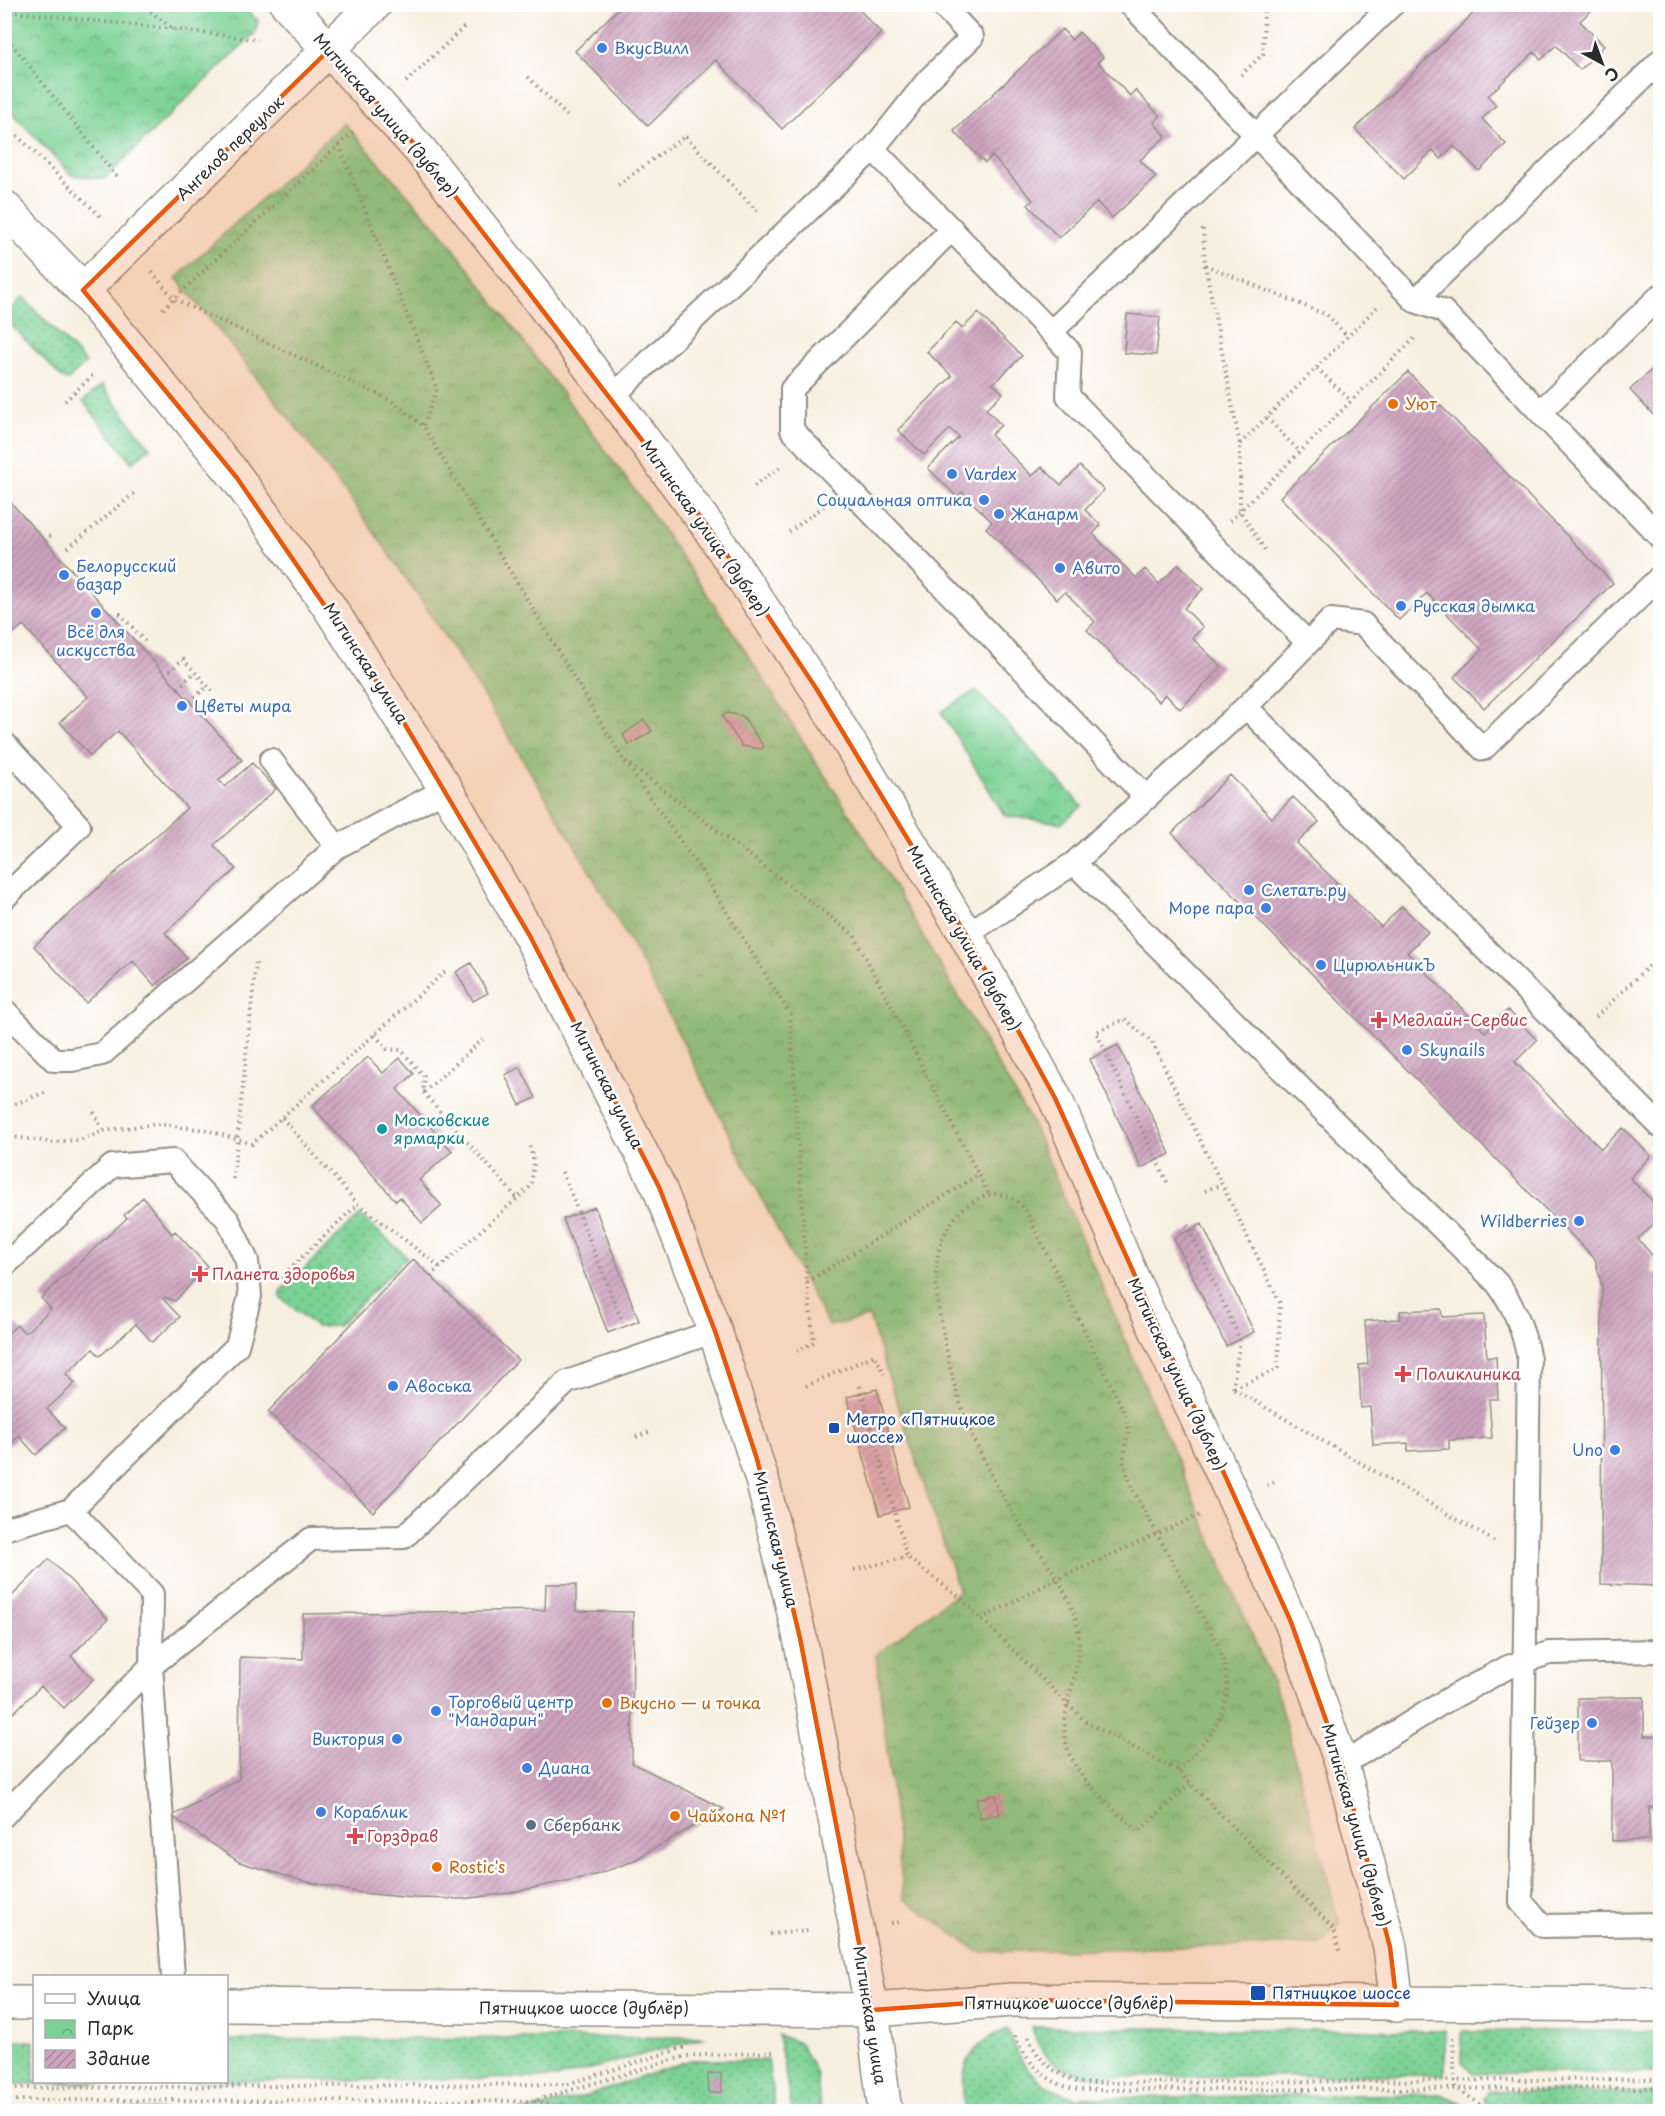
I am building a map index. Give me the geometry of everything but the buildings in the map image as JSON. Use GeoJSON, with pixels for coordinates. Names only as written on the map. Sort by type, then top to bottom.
{"type":"FeatureCollection","features":[{"type":"Feature","properties":{"kind":"street","name":"Митинская улица (дублер)"},"geometry":{"type":"LineString","coordinates":[[287,4],[420,149],[612,397],[707,525],[810,679],[966,935],[1054,1098],[1134,1282],[1291,1622],[1342,1765],[1390,1947],[1397,2005]]}},
{"type":"Feature","properties":{"kind":"street","name":"Ангелов переулок"},"geometry":{"type":"LineString","coordinates":[[83,290],[375,4]]}},
{"type":"Feature","properties":{"kind":"street","name":"Митинская улица"},"geometry":{"type":"LineString","coordinates":[[4,207],[83,290],[244,488],[328,605],[446,789],[530,936],[648,1166],[715,1331],[757,1459],[800,1638],[872,2010],[885,2112]]}},
{"type":"Feature","properties":{"kind":"street","name":"Пятницкое шоссе (дублёр)"},"geometry":{"type":"LineString","coordinates":[[228,2005],[872,2010],[1025,2001],[1660,2005]]}},
{"type":"Feature","properties":{"kind":"street"},"geometry":{"type":"LineString","coordinates":[[4,2003],[33,2003]]}},
{"type":"Feature","properties":{"kind":"lane"},"geometry":{"type":"LineString","coordinates":[[612,397],[873,149],[927,81],[972,37],[941,4]]}},
{"type":"Feature","properties":{"kind":"lane"},"geometry":{"type":"LineString","coordinates":[[1131,4],[1408,293],[1443,311],[1660,537]]}},
{"type":"Feature","properties":{"kind":"lane"},"geometry":{"type":"LineString","coordinates":[[1052,332],[1258,137],[1393,4]]}},
{"type":"Feature","properties":{"kind":"lane"},"geometry":{"type":"LineString","coordinates":[[1408,293],[1660,61]]}},
{"type":"Feature","properties":{"kind":"lane"},"geometry":{"type":"LineString","coordinates":[[873,149],[1070,352],[1068,396],[1308,643]]}},
{"type":"Feature","properties":{"kind":"lane"},"geometry":{"type":"LineString","coordinates":[[952,229],[792,389],[792,430],[1147,798]]}},
{"type":"Feature","properties":{"kind":"lane"},"geometry":{"type":"LineString","coordinates":[[1540,412],[1660,296]]}},
{"type":"Feature","properties":{"kind":"lane"},"geometry":{"type":"LineString","coordinates":[[966,935],[1074,863],[1246,707],[1332,620],[1363,624],[1483,749],[1660,577]]}},
{"type":"Feature","properties":{"kind":"lane"},"geometry":{"type":"LineString","coordinates":[[1246,707],[1660,1126]]}},
{"type":"Feature","properties":{"kind":"lane"},"geometry":{"type":"LineString","coordinates":[[4,743],[79,826],[4,898]]}},
{"type":"Feature","properties":{"kind":"lane"},"geometry":{"type":"LineString","coordinates":[[270,760],[338,847]]}},
{"type":"Feature","properties":{"kind":"lane"},"geometry":{"type":"LineString","coordinates":[[4,1010],[54,1060],[72,1060],[102,1054],[338,847],[446,789]]}},
{"type":"Feature","properties":{"kind":"lane"},"geometry":{"type":"LineString","coordinates":[[1074,863],[1497,1283],[1513,1305],[1522,1328],[1529,1359],[1521,1902],[1543,1926],[1660,1924]]}},
{"type":"Feature","properties":{"kind":"lane"},"geometry":{"type":"LineString","coordinates":[[4,1266],[112,1166],[173,1161],[228,1220],[248,1261],[250,1296],[237,1346],[71,1510],[4,1529]]}},
{"type":"Feature","properties":{"kind":"lane"},"geometry":{"type":"LineString","coordinates":[[4,1815],[151,1666],[311,1539],[404,1538],[567,1382],[715,1331]]}},
{"type":"Feature","properties":{"kind":"lane"},"geometry":{"type":"LineString","coordinates":[[71,1510],[152,1594],[151,1666],[173,1975]]}},
{"type":"Feature","properties":{"kind":"lane"},"geometry":{"type":"LineString","coordinates":[[1342,1765],[1442,1703],[1508,1667],[1549,1653],[1660,1651]]}},
{"type":"Feature","properties":{"kind":"path"},"geometry":{"type":"LineString","coordinates":[[141,4],[173,29]]}},
{"type":"Feature","properties":{"kind":"path"},"geometry":{"type":"LineString","coordinates":[[1219,97],[1263,54],[1264,4]]}},
{"type":"Feature","properties":{"kind":"path"},"geometry":{"type":"LineString","coordinates":[[4,10],[258,40]]}},
{"type":"Feature","properties":{"kind":"path"},"geometry":{"type":"LineString","coordinates":[[400,88],[464,27]]}},
{"type":"Feature","properties":{"kind":"path"},"geometry":{"type":"LineString","coordinates":[[4,34],[117,177]]}},
{"type":"Feature","properties":{"kind":"path"},"geometry":{"type":"LineString","coordinates":[[528,77],[567,116]]}},
{"type":"Feature","properties":{"kind":"path"},"geometry":{"type":"LineString","coordinates":[[4,123],[130,245],[174,299],[392,401],[423,426],[623,759],[700,868],[790,1014],[807,1282],[814,1342],[797,1351]]}},
{"type":"Feature","properties":{"kind":"path"},"geometry":{"type":"LineString","coordinates":[[163,309],[357,129]]}},
{"type":"Feature","properties":{"kind":"path"},"geometry":{"type":"LineString","coordinates":[[618,185],[685,136],[781,236]]}},
{"type":"Feature","properties":{"kind":"path"},"geometry":{"type":"LineString","coordinates":[[339,145],[437,389],[423,426]]}},
{"type":"Feature","properties":{"kind":"path"},"geometry":{"type":"LineString","coordinates":[[1201,191],[1205,265],[1240,444],[1240,511],[1443,311]]}},
{"type":"Feature","properties":{"kind":"path"},"geometry":{"type":"LineString","coordinates":[[1205,265],[1327,315],[1348,337]]}},
{"type":"Feature","properties":{"kind":"path"},"geometry":{"type":"LineString","coordinates":[[4,293],[12,285]]}},
{"type":"Feature","properties":{"kind":"path"},"geometry":{"type":"LineString","coordinates":[[1240,444],[1348,337],[1408,293]]}},
{"type":"Feature","properties":{"kind":"path"},"geometry":{"type":"LineString","coordinates":[[1317,368],[1351,401]]}},
{"type":"Feature","properties":{"kind":"path"},"geometry":{"type":"LineString","coordinates":[[65,401],[94,374]]}},
{"type":"Feature","properties":{"kind":"path"},"geometry":{"type":"LineString","coordinates":[[1267,417],[1300,452]]}},
{"type":"Feature","properties":{"kind":"path"},"geometry":{"type":"LineString","coordinates":[[789,532],[849,488]]}},
{"type":"Feature","properties":{"kind":"path"},"geometry":{"type":"LineString","coordinates":[[68,548],[137,491]]}},
{"type":"Feature","properties":{"kind":"path"},"geometry":{"type":"LineString","coordinates":[[45,541],[53,533]]}},
{"type":"Feature","properties":{"kind":"path"},"geometry":{"type":"LineString","coordinates":[[71,570],[75,566]]}},
{"type":"Feature","properties":{"kind":"path"},"geometry":{"type":"LineString","coordinates":[[115,618],[120,614],[145,641]]}},
{"type":"Feature","properties":{"kind":"path"},"geometry":{"type":"LineString","coordinates":[[165,675],[183,659],[213,692]]}},
{"type":"Feature","properties":{"kind":"path"},"geometry":{"type":"LineString","coordinates":[[178,688],[195,672]]}},
{"type":"Feature","properties":{"kind":"path"},"geometry":{"type":"LineString","coordinates":[[190,701],[208,686]]}},
{"type":"Feature","properties":{"kind":"path"},"geometry":{"type":"LineString","coordinates":[[623,759],[854,935],[988,1193]]}},
{"type":"Feature","properties":{"kind":"path"},"geometry":{"type":"LineString","coordinates":[[228,1220],[261,914]]}},
{"type":"Feature","properties":{"kind":"path"},"geometry":{"type":"LineString","coordinates":[[1574,1038],[1660,956]]}},
{"type":"Feature","properties":{"kind":"path"},"geometry":{"type":"LineString","coordinates":[[4,1136],[51,1142],[80,1140],[103,1131],[156,1124],[206,1130],[252,1144],[448,969]]}},
{"type":"Feature","properties":{"kind":"path"},"geometry":{"type":"LineString","coordinates":[[1167,1182],[1096,1032],[1125,1019],[1152,1042],[1280,1304],[1278,1369],[1233,1388]]}},
{"type":"Feature","properties":{"kind":"path"},"geometry":{"type":"LineString","coordinates":[[375,1035],[387,1049],[401,1050],[424,1076],[423,1092],[517,1198]]}},
{"type":"Feature","properties":{"kind":"path"},"geometry":{"type":"LineString","coordinates":[[423,1092],[483,1039]]}},
{"type":"Feature","properties":{"kind":"path"},"geometry":{"type":"LineString","coordinates":[[4,1108],[56,1088]]}},
{"type":"Feature","properties":{"kind":"path"},"geometry":{"type":"LineString","coordinates":[[94,1112],[100,1125]]}},
{"type":"Feature","properties":{"kind":"path"},"geometry":{"type":"LineString","coordinates":[[282,1118],[358,1204],[440,1267]]}},
{"type":"Feature","properties":{"kind":"path"},"geometry":{"type":"LineString","coordinates":[[430,1276],[531,1186],[534,1162],[529,1143]]}},
{"type":"Feature","properties":{"kind":"path"},"geometry":{"type":"LineString","coordinates":[[562,1172],[623,1323]]}},
{"type":"Feature","properties":{"kind":"path"},"geometry":{"type":"LineString","coordinates":[[807,1282],[978,1175]]}},
{"type":"Feature","properties":{"kind":"path"},"geometry":{"type":"LineString","coordinates":[[1204,1191],[1221,1184]]}},
{"type":"Feature","properties":{"kind":"path"},"geometry":{"type":"LineString","coordinates":[[1178,1771],[1209,1738],[1217,1722],[1228,1698],[1227,1666],[1217,1643],[1132,1488],[1124,1461],[1129,1430],[1125,1414],[1026,1211],[1017,1199],[988,1193],[978,1198],[954,1221],[941,1244],[935,1279],[941,1321],[963,1414],[1005,1501],[1057,1579],[1078,1627],[1080,1646],[1078,1667],[1063,1721],[1071,1758],[1083,1777],[1138,1832],[1191,1783]]}},
{"type":"Feature","properties":{"kind":"path"},"geometry":{"type":"LineString","coordinates":[[250,1296],[264,1293],[358,1204]]}},
{"type":"Feature","properties":{"kind":"path"},"geometry":{"type":"LineString","coordinates":[[1187,1225],[1240,1339],[1233,1388]]}},
{"type":"Feature","properties":{"kind":"path"},"geometry":{"type":"LineString","coordinates":[[806,1386],[875,1355],[884,1374]]}},
{"type":"Feature","properties":{"kind":"path"},"geometry":{"type":"LineString","coordinates":[[860,1386],[907,1557],[958,1596],[1086,1722],[1178,1771],[1334,1929],[1339,1952]]}},
{"type":"Feature","properties":{"kind":"path"},"geometry":{"type":"LineString","coordinates":[[1233,1388],[1526,1560]]}},
{"type":"Feature","properties":{"kind":"path"},"geometry":{"type":"LineString","coordinates":[[636,1437],[652,1431]]}},
{"type":"Feature","properties":{"kind":"path"},"geometry":{"type":"LineString","coordinates":[[1266,1486],[1277,1481]]}},
{"type":"Feature","properties":{"kind":"path"},"geometry":{"type":"LineString","coordinates":[[981,1619],[1057,1579],[1205,1512]]}},
{"type":"Feature","properties":{"kind":"path"},"geometry":{"type":"LineString","coordinates":[[854,1570],[907,1557]]}},
{"type":"Feature","properties":{"kind":"path"},"geometry":{"type":"LineString","coordinates":[[891,1923],[902,1922]]}},
{"type":"Feature","properties":{"kind":"path"},"geometry":{"type":"LineString","coordinates":[[770,1934],[809,1931]]}},
{"type":"Feature","properties":{"kind":"path"},"geometry":{"type":"LineString","coordinates":[[1025,2001],[1029,2040],[1041,2060],[1055,2073],[1080,2083],[1660,2079]]}},
{"type":"Feature","properties":{"kind":"path"},"geometry":{"type":"LineString","coordinates":[[1012,2030],[1020,2048],[1035,2067],[1058,2084],[1079,2090],[1660,2088]]}},
{"type":"Feature","properties":{"kind":"path"},"geometry":{"type":"LineString","coordinates":[[1453,2032],[1455,2087]]}},
{"type":"Feature","properties":{"kind":"path"},"geometry":{"type":"LineString","coordinates":[[4,2088],[568,2084],[685,2047],[696,2047]]}},
{"type":"Feature","properties":{"kind":"path"},"geometry":{"type":"LineString","coordinates":[[534,2101],[686,2056],[773,2052]]}},
{"type":"Feature","properties":{"kind":"path"},"geometry":{"type":"LineString","coordinates":[[1455,2087],[1491,2112]]}},
{"type":"Feature","properties":{"kind":"path"},"geometry":{"type":"LineString","coordinates":[[4,2100],[534,2101],[576,2112]]}},
{"type":"Feature","properties":{"kind":"highlighted area"},"geometry":{"type":"Polygon","coordinates":[[[329,50],[419,149],[707,525],[816,688],[966,935],[1055,1098],[1291,1622],[1342,1765],[1390,1947],[1397,2005],[1013,2000],[872,2010],[800,1638],[757,1459],[715,1331],[659,1187],[530,936],[397,711],[237,478],[83,290],[329,50]]]}},
{"type":"Feature","properties":{"kind":"green space"},"geometry":{"type":"Polygon","coordinates":[[[5,4],[242,5],[258,21],[256,32],[104,179],[71,175],[5,105],[5,4]]]}},
{"type":"Feature","properties":{"kind":"green space"},"geometry":{"type":"Polygon","coordinates":[[[344,123],[446,238],[640,497],[731,629],[875,854],[1032,1123],[1277,1693],[1340,1925],[1319,1944],[979,1952],[904,1899],[876,1655],[959,1591],[869,1317],[829,1326],[641,963],[500,722],[410,584],[330,471],[176,278],[344,123]]]}},
{"type":"Feature","properties":{"kind":"green space"},"geometry":{"type":"Polygon","coordinates":[[[23,297],[86,363],[68,380],[62,378],[5,319],[5,315],[23,297]]]}},
{"type":"Feature","properties":{"kind":"green space"},"geometry":{"type":"Polygon","coordinates":[[[102,385],[150,448],[132,463],[83,401],[102,385]]]}},
{"type":"Feature","properties":{"kind":"green space"},"geometry":{"type":"Polygon","coordinates":[[[976,690],[1082,806],[1062,823],[1005,816],[941,712],[976,690]]]}},
{"type":"Feature","properties":{"kind":"green space"},"geometry":{"type":"Polygon","coordinates":[[[360,1215],[407,1257],[338,1326],[316,1327],[281,1298],[281,1291],[360,1215]]]}},
{"type":"Feature","properties":{"kind":"green space"},"geometry":{"type":"Polygon","coordinates":[[[1031,2027],[1445,2031],[1445,2075],[1097,2077],[1063,2069],[1055,2064],[1041,2049],[1031,2027]]]}},
{"type":"Feature","properties":{"kind":"green space"},"geometry":{"type":"Polygon","coordinates":[[[1007,2029],[1018,2054],[1032,2073],[1051,2088],[1076,2098],[1441,2094],[1480,2111],[965,2111],[963,2083],[968,2061],[983,2043],[993,2035],[1007,2029]]]}},
{"type":"Feature","properties":{"kind":"green space"},"geometry":{"type":"Polygon","coordinates":[[[1462,2031],[1660,2031],[1660,2073],[1473,2073],[1462,2062],[1462,2031]]]}},
{"type":"Feature","properties":{"kind":"green space"},"geometry":{"type":"Polygon","coordinates":[[[778,2035],[800,2043],[816,2073],[821,2111],[792,2111],[778,2035]]]}},
{"type":"Feature","properties":{"kind":"green space"},"geometry":{"type":"Polygon","coordinates":[[[706,2037],[558,2078],[228,2082],[228,2040],[706,2037]]]}},
{"type":"Feature","properties":{"kind":"green space"},"geometry":{"type":"Polygon","coordinates":[[[5,2041],[33,2041],[33,2083],[97,2083],[5,2084],[5,2041]]]}},
{"type":"Feature","properties":{"kind":"green space"},"geometry":{"type":"Polygon","coordinates":[[[690,2060],[768,2060],[775,2111],[5,2112],[5,2109],[528,2110],[587,2096],[690,2060]]]}},
{"type":"Feature","properties":{"kind":"green space"},"geometry":{"type":"Polygon","coordinates":[[[1489,2091],[1660,2093],[1660,2111],[1503,2111],[1487,2104],[1483,2098],[1489,2091]]]}},
{"type":"Feature","properties":{"kind":"place","name":"ВкусВилл"},"geometry":{"type":"Point","coordinates":[602,48]}},
{"type":"Feature","properties":{"kind":"place","name":"Уют"},"geometry":{"type":"Point","coordinates":[1393,404]}},
{"type":"Feature","properties":{"kind":"place","name":"Vardex"},"geometry":{"type":"Point","coordinates":[952,474]}},
{"type":"Feature","properties":{"kind":"place","name":"Социальная оптика"},"geometry":{"type":"Point","coordinates":[984,500]}},
{"type":"Feature","properties":{"kind":"place","name":"Жанарм"},"geometry":{"type":"Point","coordinates":[999,514]}},
{"type":"Feature","properties":{"kind":"place","name":"Авито"},"geometry":{"type":"Point","coordinates":[1060,568]}},
{"type":"Feature","properties":{"kind":"place","name":"Белорусский базар"},"geometry":{"type":"Point","coordinates":[64,575]}},
{"type":"Feature","properties":{"kind":"place","name":"Русская дымка"},"geometry":{"type":"Point","coordinates":[1401,606]}},
{"type":"Feature","properties":{"kind":"place","name":"Всё для искусства"},"geometry":{"type":"Point","coordinates":[96,613]}},
{"type":"Feature","properties":{"kind":"place","name":"Цветы мира"},"geometry":{"type":"Point","coordinates":[182,706]}},
{"type":"Feature","properties":{"kind":"place","name":"Слетать.ру"},"geometry":{"type":"Point","coordinates":[1249,890]}},
{"type":"Feature","properties":{"kind":"place","name":"Море пара"},"geometry":{"type":"Point","coordinates":[1266,908]}},
{"type":"Feature","properties":{"kind":"place","name":"ЦирюльникЪ"},"geometry":{"type":"Point","coordinates":[1321,965]}},
{"type":"Feature","properties":{"kind":"place","name":"Медлайн-Сервис"},"geometry":{"type":"Point","coordinates":[1379,1020]}},
{"type":"Feature","properties":{"kind":"place","name":"Skynails"},"geometry":{"type":"Point","coordinates":[1407,1050]}},
{"type":"Feature","properties":{"kind":"place","name":"Московские ярмарки"},"geometry":{"type":"Point","coordinates":[382,1129]}},
{"type":"Feature","properties":{"kind":"place","name":"Wildberries"},"geometry":{"type":"Point","coordinates":[1579,1221]}},
{"type":"Feature","properties":{"kind":"place","name":"Планета здоровья"},"geometry":{"type":"Point","coordinates":[200,1274]}},
{"type":"Feature","properties":{"kind":"place","name":"Поликлиника"},"geometry":{"type":"Point","coordinates":[1403,1374]}},
{"type":"Feature","properties":{"kind":"place","name":"Авоська"},"geometry":{"type":"Point","coordinates":[393,1386]}},
{"type":"Feature","properties":{"kind":"place","name":"Метро «Пятницкое шоссе»"},"geometry":{"type":"Point","coordinates":[834,1428]}},
{"type":"Feature","properties":{"kind":"place","name":"Uno"},"geometry":{"type":"Point","coordinates":[1615,1450]}},
{"type":"Feature","properties":{"kind":"place","name":"Вкусно — и точка"},"geometry":{"type":"Point","coordinates":[607,1703]}},
{"type":"Feature","properties":{"kind":"place","name":"Торговый центр \"Мандарин\""},"geometry":{"type":"Point","coordinates":[436,1711]}},
{"type":"Feature","properties":{"kind":"place","name":"Гейзер"},"geometry":{"type":"Point","coordinates":[1592,1723]}},
{"type":"Feature","properties":{"kind":"place","name":"Виктория"},"geometry":{"type":"Point","coordinates":[397,1739]}},
{"type":"Feature","properties":{"kind":"place","name":"Диана"},"geometry":{"type":"Point","coordinates":[527,1768]}},
{"type":"Feature","properties":{"kind":"place","name":"Кораблик"},"geometry":{"type":"Point","coordinates":[321,1812]}},
{"type":"Feature","properties":{"kind":"place","name":"Чайхона №1"},"geometry":{"type":"Point","coordinates":[675,1816]}},
{"type":"Feature","properties":{"kind":"place","name":"Сбербанк"},"geometry":{"type":"Point","coordinates":[531,1825]}},
{"type":"Feature","properties":{"kind":"place","name":"Горздрав"},"geometry":{"type":"Point","coordinates":[355,1836]}},
{"type":"Feature","properties":{"kind":"place","name":"Rostic's"},"geometry":{"type":"Point","coordinates":[437,1867]}},
{"type":"Feature","properties":{"kind":"place","name":"Пятницкое шоссе"},"geometry":{"type":"Point","coordinates":[1258,1993]}}]}
